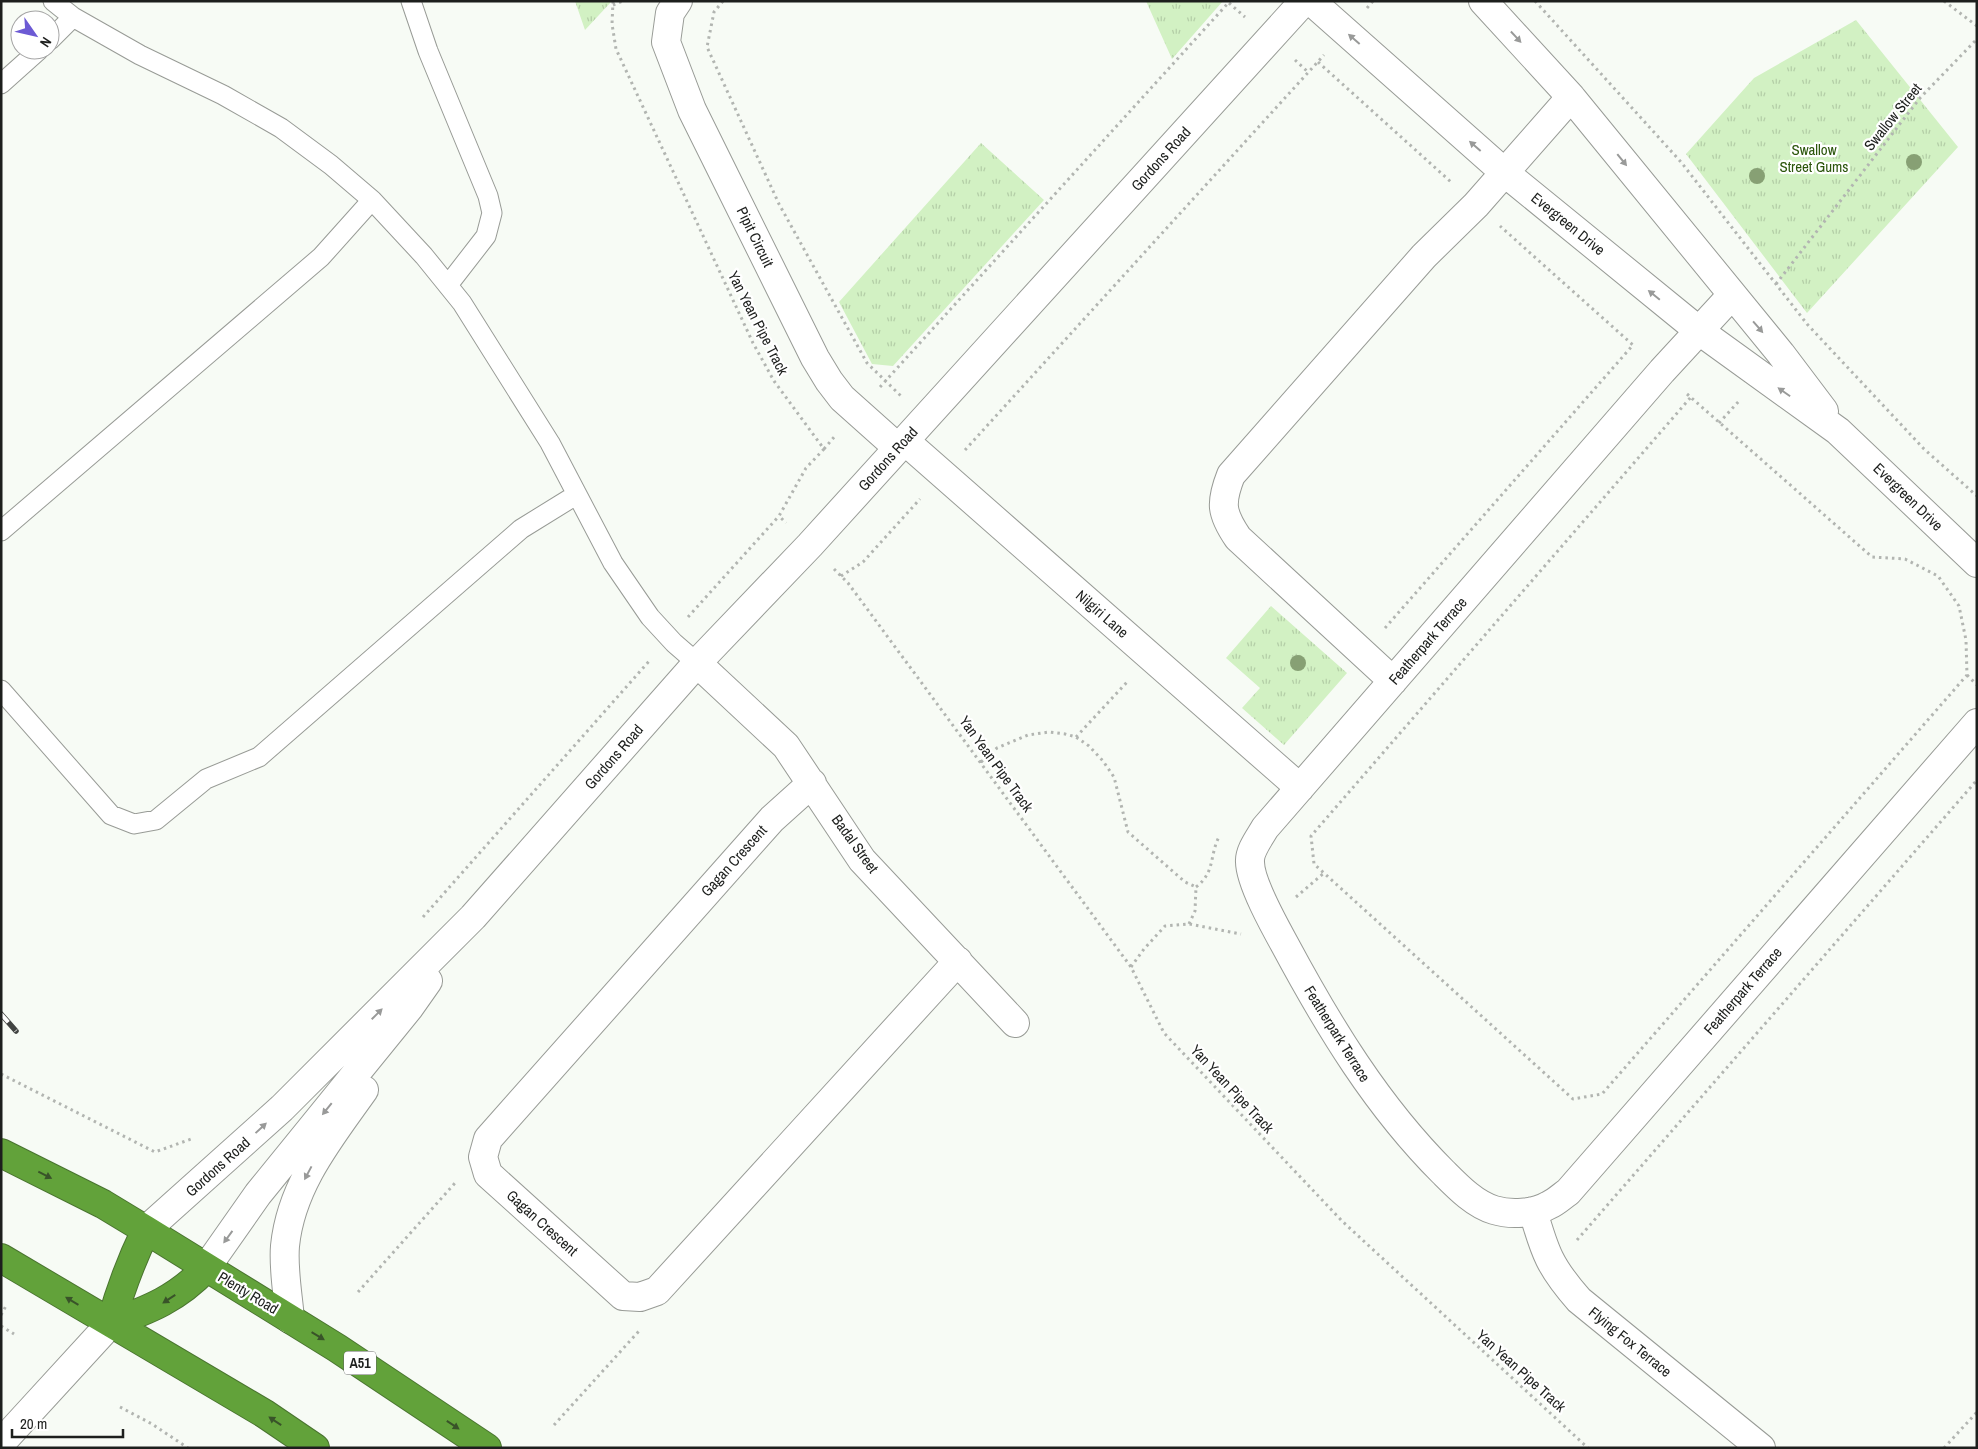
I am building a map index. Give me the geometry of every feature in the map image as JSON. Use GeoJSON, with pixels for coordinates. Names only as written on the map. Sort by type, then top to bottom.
{"type":"FeatureCollection","features":[{"type":"Feature","properties":{"kind":"highway","name":"Plenty Road"},"geometry":{"type":"LineString","coordinates":[[1,1153],[103,1204],[146,1230],[337,1348],[487,1448]]}},
{"type":"Feature","properties":{"kind":"highway","name":"Gordons Road"},"geometry":{"type":"LineString","coordinates":[[111,1323],[120,1289],[146,1230]]}},
{"type":"Feature","properties":{"kind":"highway"},"geometry":{"type":"LineString","coordinates":[[1,1258],[265,1414],[315,1448]]}},
{"type":"Feature","properties":{"kind":"highway"},"geometry":{"type":"LineString","coordinates":[[111,1323],[164,1302],[190,1284],[206,1268]]}},
{"type":"Feature","properties":{"kind":"street","name":"Pipit Circuit"},"geometry":{"type":"LineString","coordinates":[[678,1],[670,12],[666,42],[692,110],[815,358],[842,398],[857,413],[902,445]]}},
{"type":"Feature","properties":{"kind":"street","name":"Gordons Road"},"geometry":{"type":"LineString","coordinates":[[146,1230],[282,1108],[473,917],[698,663],[902,445],[1304,1]]}},
{"type":"Feature","properties":{"kind":"street","name":"Evergreen Drive"},"geometry":{"type":"LineString","coordinates":[[1311,1],[1504,172],[1698,330],[1838,430],[1977,563]]}},
{"type":"Feature","properties":{"kind":"street","name":"Evergreen Drive"},"geometry":{"type":"LineString","coordinates":[[1483,1],[1571,97],[1781,354],[1838,430]]}},
{"type":"Feature","properties":{"kind":"street"},"geometry":{"type":"LineString","coordinates":[[1394,681],[1238,538],[1227,521],[1223,505],[1224,491],[1231,475],[1237,468],[1424,256],[1476,205],[1571,97]]}},
{"type":"Feature","properties":{"kind":"street","name":"Featherpark Terrace"},"geometry":{"type":"LineString","coordinates":[[1732,295],[1662,371],[1266,828],[1249,860],[1251,871],[1269,916],[1316,1003],[1355,1065],[1384,1105],[1423,1152],[1454,1183],[1475,1200],[1493,1210],[1510,1213],[1534,1211],[1549,1206],[1568,1192],[1977,723]]}},
{"type":"Feature","properties":{"kind":"street","name":"Nilgiri Lane"},"geometry":{"type":"LineString","coordinates":[[902,445],[1150,656],[1300,788]]}},
{"type":"Feature","properties":{"kind":"street","name":"Badal Street"},"geometry":{"type":"LineString","coordinates":[[698,663],[786,746],[862,860],[1016,1023]]}},
{"type":"Feature","properties":{"kind":"street","name":"Gagan Crescent"},"geometry":{"type":"LineString","coordinates":[[640,1296],[623,1296],[488,1174],[483,1157],[488,1139],[772,819],[812,783]]}},
{"type":"Feature","properties":{"kind":"street","name":"Gordons Road"},"geometry":{"type":"LineString","coordinates":[[206,1268],[258,1194],[409,1008],[473,917]]}},
{"type":"Feature","properties":{"kind":"street"},"geometry":{"type":"LineString","coordinates":[[290,1319],[285,1247],[287,1230],[300,1189],[319,1155],[398,1040],[447,955]]}},
{"type":"Feature","properties":{"kind":"street"},"geometry":{"type":"LineString","coordinates":[[640,1296],[657,1291],[958,960]]}},
{"type":"Feature","properties":{"kind":"street","name":"Flying Fox Terrace"},"geometry":{"type":"LineString","coordinates":[[1534,1211],[1543,1246],[1551,1264],[1579,1300],[1760,1448]]}},
{"type":"Feature","properties":{"kind":"street","name":"Gordons Road"},"geometry":{"type":"LineString","coordinates":[[1,1443],[111,1323]]}},
{"type":"Feature","properties":{"kind":"lane"},"geometry":{"type":"LineString","coordinates":[[53,1],[73,18],[140,55],[223,95],[281,128],[331,165],[372,200],[424,256],[462,303],[550,443],[613,564],[650,617],[698,663]]}},
{"type":"Feature","properties":{"kind":"lane"},"geometry":{"type":"LineString","coordinates":[[410,1],[428,51],[488,196],[492,213],[486,236],[448,285]]}},
{"type":"Feature","properties":{"kind":"lane"},"geometry":{"type":"LineString","coordinates":[[60,30],[73,18]]}},
{"type":"Feature","properties":{"kind":"lane"},"geometry":{"type":"LineString","coordinates":[[1,84],[28,60]]}},
{"type":"Feature","properties":{"kind":"lane"},"geometry":{"type":"LineString","coordinates":[[1,531],[321,256],[372,200]]}},
{"type":"Feature","properties":{"kind":"lane"},"geometry":{"type":"LineString","coordinates":[[1,690],[111,815],[134,824],[156,820],[206,779],[259,756],[521,529],[576,495]]}},
{"type":"Feature","properties":{"kind":"path"},"geometry":{"type":"LineString","coordinates":[[613,3],[623,1]]}},
{"type":"Feature","properties":{"kind":"path"},"geometry":{"type":"LineString","coordinates":[[723,1],[714,12],[707,48],[779,204],[867,363],[885,382],[926,418]]}},
{"type":"Feature","properties":{"kind":"path"},"geometry":{"type":"LineString","coordinates":[[420,919],[779,516],[806,468],[1230,1]]}},
{"type":"Feature","properties":{"kind":"path"},"geometry":{"type":"LineString","coordinates":[[1022,387],[1373,1]]}},
{"type":"Feature","properties":{"kind":"path"},"geometry":{"type":"LineString","coordinates":[[1535,1],[1681,162],[1807,324],[1924,449],[1977,496]]}},
{"type":"Feature","properties":{"kind":"path"},"geometry":{"type":"LineString","coordinates":[[1944,1],[1977,26]]}},
{"type":"Feature","properties":{"kind":"path","name":"Yan Yean Pipe Track"},"geometry":{"type":"LineString","coordinates":[[613,3],[612,24],[616,49],[753,343],[774,381],[824,449]]}},
{"type":"Feature","properties":{"kind":"path","name":"Swallow Street"},"geometry":{"type":"LineString","coordinates":[[1776,284],[1920,98],[1977,39]]}},
{"type":"Feature","properties":{"kind":"path"},"geometry":{"type":"LineString","coordinates":[[1318,62],[1872,557],[1905,559],[1938,576],[1959,606],[1966,640],[1967,675],[1602,1094],[1573,1099],[1314,864],[1311,836],[1691,397]]}},
{"type":"Feature","properties":{"kind":"path"},"geometry":{"type":"LineString","coordinates":[[1363,654],[1633,345]]}},
{"type":"Feature","properties":{"kind":"path","name":"Yan Yean Pipe Track"},"geometry":{"type":"LineString","coordinates":[[779,516],[810,544],[848,583],[1131,967],[1164,1033],[1342,1221],[1588,1448]]}},
{"type":"Feature","properties":{"kind":"path"},"geometry":{"type":"LineString","coordinates":[[1076,737],[1150,656]]}},
{"type":"Feature","properties":{"kind":"path"},"geometry":{"type":"LineString","coordinates":[[1967,675],[1977,685]]}},
{"type":"Feature","properties":{"kind":"path"},"geometry":{"type":"LineString","coordinates":[[981,762],[997,748],[1028,735],[1049,732],[1065,734],[1076,737],[1089,746],[1104,761],[1114,777],[1128,832],[1185,882],[1196,887],[1195,911],[1188,924]]}},
{"type":"Feature","properties":{"kind":"path"},"geometry":{"type":"LineString","coordinates":[[1551,1264],[1569,1250],[1977,780]]}},
{"type":"Feature","properties":{"kind":"path"},"geometry":{"type":"LineString","coordinates":[[1131,967],[1165,926],[1188,924],[1242,934],[1269,916]]}},
{"type":"Feature","properties":{"kind":"path"},"geometry":{"type":"LineString","coordinates":[[1,1074],[155,1152],[184,1140],[192,1140],[199,1134]]}},
{"type":"Feature","properties":{"kind":"path"},"geometry":{"type":"LineString","coordinates":[[358,1292],[458,1179],[483,1157]]}},
{"type":"Feature","properties":{"kind":"path"},"geometry":{"type":"LineString","coordinates":[[554,1425],[642,1328],[640,1296]]}},
{"type":"Feature","properties":{"kind":"path"},"geometry":{"type":"LineString","coordinates":[[1,1315],[7,1304]]}},
{"type":"Feature","properties":{"kind":"path"},"geometry":{"type":"LineString","coordinates":[[1,1326],[14,1334]]}},
{"type":"Feature","properties":{"kind":"path"},"geometry":{"type":"LineString","coordinates":[[120,1407],[152,1424],[188,1448]]}},
{"type":"Feature","properties":{"kind":"path"},"geometry":{"type":"LineString","coordinates":[[1944,1448],[1977,1412]]}},
{"type":"Feature","properties":{"kind":"green space"},"geometry":{"type":"Polygon","coordinates":[[[575,1],[612,1],[585,30],[575,1]]]}},
{"type":"Feature","properties":{"kind":"green space"},"geometry":{"type":"Polygon","coordinates":[[[1146,1],[1223,1],[1172,59],[1146,1]]]}},
{"type":"Feature","properties":{"kind":"green space","name":"Swallow Street Gums"},"geometry":{"type":"Polygon","coordinates":[[[1856,20],[1958,147],[1807,313],[1686,154],[1754,78],[1856,20]]]}},
{"type":"Feature","properties":{"kind":"green space"},"geometry":{"type":"Polygon","coordinates":[[[981,143],[1044,200],[893,366],[872,364],[839,302],[981,143]]]}},
{"type":"Feature","properties":{"kind":"green space"},"geometry":{"type":"Polygon","coordinates":[[[1271,606],[1347,673],[1284,745],[1242,708],[1260,688],[1226,658],[1271,606]]]}},
{"type":"Feature","properties":{"kind":"railway"},"geometry":{"type":"LineString","coordinates":[[1,1014],[16,1031]]}}]}
